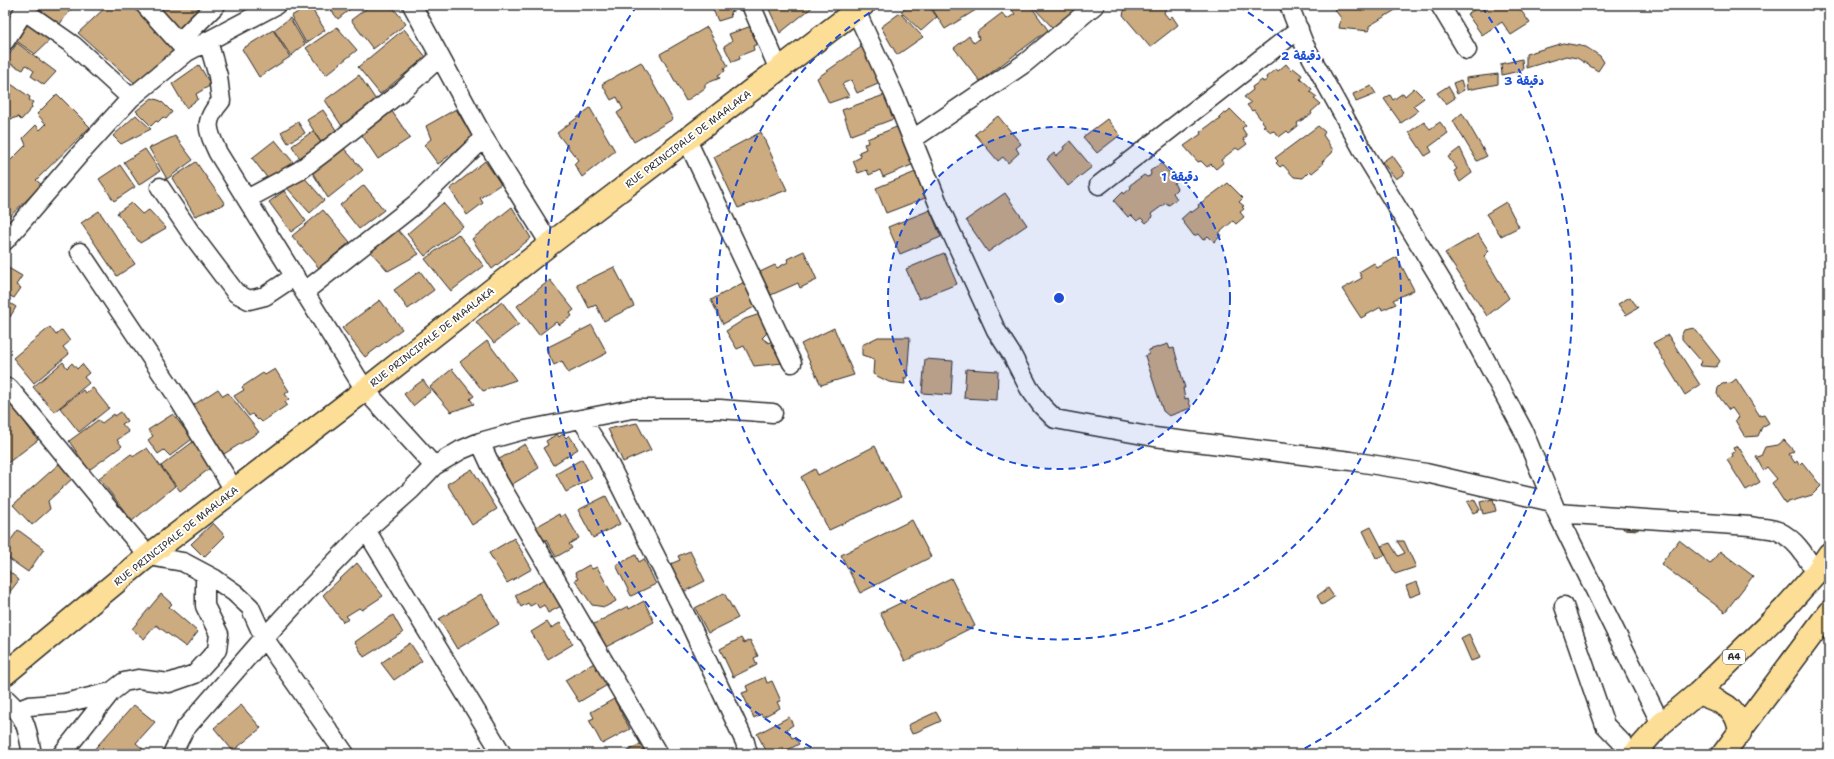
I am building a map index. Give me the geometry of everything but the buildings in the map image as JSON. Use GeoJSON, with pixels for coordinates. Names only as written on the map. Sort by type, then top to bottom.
{"type":"FeatureCollection","features":[{"type":"Feature","properties":{"kind":"main road","name":"RUE PRINCIPALE DE MAALAKA"},"geometry":{"type":"LineString","coordinates":[[5,674],[148,556],[366,390],[550,244],[859,8]]}},
{"type":"Feature","properties":{"kind":"main road","name":"A4"},"geometry":{"type":"LineString","coordinates":[[1633,754],[1661,724],[1698,693],[1784,609],[1816,573],[1829,554]]}},
{"type":"Feature","properties":{"kind":"main road"},"geometry":{"type":"LineString","coordinates":[[1723,754],[1829,612]]}},
{"type":"Feature","properties":{"kind":"main road"},"geometry":{"type":"LineString","coordinates":[[1698,693],[1731,708],[1739,721],[1740,733]]}},
{"type":"Feature","properties":{"kind":"street"},"geometry":{"type":"LineString","coordinates":[[145,5],[183,47]]}},
{"type":"Feature","properties":{"kind":"street"},"geometry":{"type":"LineString","coordinates":[[5,241],[79,155],[131,98],[183,47],[216,5]]}},
{"type":"Feature","properties":{"kind":"street"},"geometry":{"type":"LineString","coordinates":[[183,47],[208,41],[276,5]]}},
{"type":"Feature","properties":{"kind":"street"},"geometry":{"type":"LineString","coordinates":[[412,5],[484,138],[550,244]]}},
{"type":"Feature","properties":{"kind":"street"},"geometry":{"type":"LineString","coordinates":[[751,5],[779,70]]}},
{"type":"Feature","properties":{"kind":"street"},"geometry":{"type":"LineString","coordinates":[[913,138],[1025,63],[1095,5]]}},
{"type":"Feature","properties":{"kind":"street"},"geometry":{"type":"LineString","coordinates":[[1289,5],[1304,44],[1366,156],[1455,303],[1523,430],[1554,508],[1661,724]]}},
{"type":"Feature","properties":{"kind":"street"},"geometry":{"type":"LineString","coordinates":[[1440,5],[1467,50]]}},
{"type":"Feature","properties":{"kind":"street"},"geometry":{"type":"LineString","coordinates":[[5,41],[24,8],[73,45],[131,98]]}},
{"type":"Feature","properties":{"kind":"street"},"geometry":{"type":"LineString","coordinates":[[859,8],[913,138],[940,208],[996,330],[1012,355],[1029,388],[1042,406],[1055,419],[1154,437],[1351,461],[1426,473],[1554,508],[1750,526],[1778,531],[1804,552],[1816,573]]}},
{"type":"Feature","properties":{"kind":"street"},"geometry":{"type":"LineString","coordinates":[[1099,185],[1299,29]]}},
{"type":"Feature","properties":{"kind":"street"},"geometry":{"type":"LineString","coordinates":[[208,41],[221,91],[221,101],[211,113],[208,122],[208,133],[304,292],[366,390],[434,466]]}},
{"type":"Feature","properties":{"kind":"street"},"geometry":{"type":"LineString","coordinates":[[247,199],[299,171],[402,91],[440,57]]}},
{"type":"Feature","properties":{"kind":"street"},"geometry":{"type":"LineString","coordinates":[[304,292],[417,203],[484,138]]}},
{"type":"Feature","properties":{"kind":"street"},"geometry":{"type":"LineString","coordinates":[[687,140],[792,363]]}},
{"type":"Feature","properties":{"kind":"street"},"geometry":{"type":"LineString","coordinates":[[160,187],[193,236],[236,293],[249,300],[265,296],[295,276]]}},
{"type":"Feature","properties":{"kind":"street"},"geometry":{"type":"LineString","coordinates":[[80,252],[174,392],[234,490]]}},
{"type":"Feature","properties":{"kind":"street"},"geometry":{"type":"LineString","coordinates":[[9,388],[59,446],[96,494],[124,525],[148,556],[183,562],[235,593],[250,607],[264,638],[345,754]]}},
{"type":"Feature","properties":{"kind":"street"},"geometry":{"type":"LineString","coordinates":[[172,754],[184,730],[264,638],[366,530],[411,490],[434,466],[461,450],[480,442],[520,431],[632,409],[720,409],[773,413]]}},
{"type":"Feature","properties":{"kind":"street"},"geometry":{"type":"LineString","coordinates":[[581,419],[604,454],[691,626],[745,742],[748,754]]}},
{"type":"Feature","properties":{"kind":"street"},"geometry":{"type":"LineString","coordinates":[[480,442],[498,481],[658,754]]}},
{"type":"Feature","properties":{"kind":"street"},"geometry":{"type":"LineString","coordinates":[[366,530],[502,754]]}},
{"type":"Feature","properties":{"kind":"street"},"geometry":{"type":"LineString","coordinates":[[62,754],[111,692],[124,682],[138,679],[169,682],[195,674],[217,650],[219,634],[205,606],[205,574]]}},
{"type":"Feature","properties":{"kind":"street"},"geometry":{"type":"LineString","coordinates":[[1564,606],[1605,725],[1633,754]]}},
{"type":"Feature","properties":{"kind":"street"},"geometry":{"type":"LineString","coordinates":[[19,710],[29,706],[65,703],[111,692]]}},
{"type":"Feature","properties":{"kind":"street"},"geometry":{"type":"LineString","coordinates":[[5,698],[19,710],[29,735],[32,754]]}}]}
